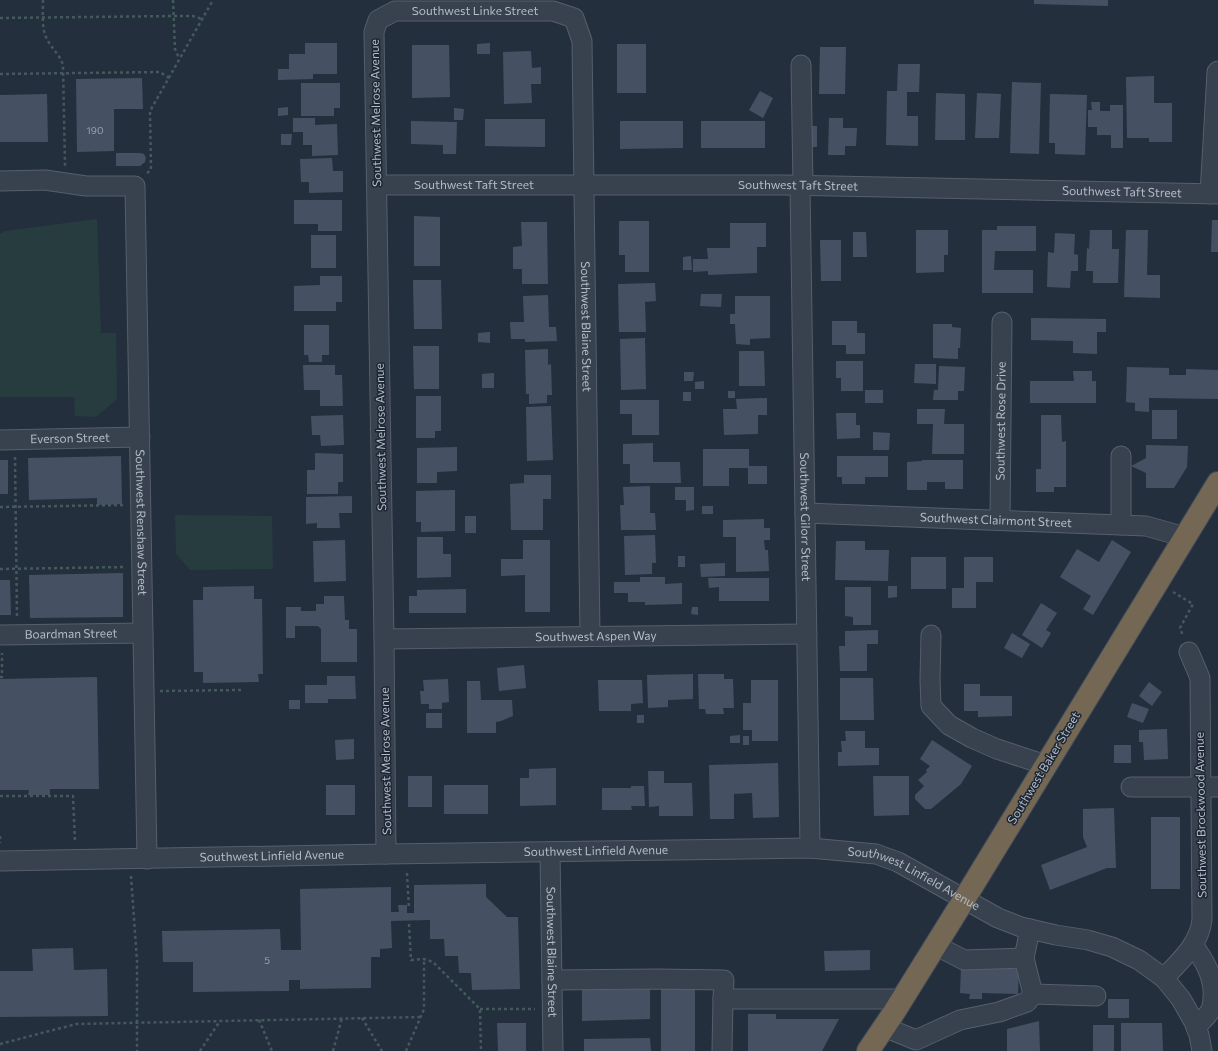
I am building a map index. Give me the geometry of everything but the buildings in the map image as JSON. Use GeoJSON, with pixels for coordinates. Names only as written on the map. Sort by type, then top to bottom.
{"type":"FeatureCollection","features":[{"type":"Feature","properties":{"kind":"highway","name":"Southwest Baker Street"},"geometry":{"type":"LineString","coordinates":[[868,1051],[902,999],[1218,483]]}},
{"type":"Feature","properties":{"kind":"street","name":"Southwest Linke Street"},"geometry":{"type":"LineString","coordinates":[[378,20],[395,11],[553,11],[574,18]]}},
{"type":"Feature","properties":{"kind":"street","name":"Southwest Blaine Street"},"geometry":{"type":"LineString","coordinates":[[574,18],[582,41],[590,636]]}},
{"type":"Feature","properties":{"kind":"street","name":"Southwest Melrose Avenue"},"geometry":{"type":"LineString","coordinates":[[378,20],[374,32],[386,854]]}},
{"type":"Feature","properties":{"kind":"street","name":"Southwest Gilorr Street"},"geometry":{"type":"LineString","coordinates":[[801,65],[810,848]]}},
{"type":"Feature","properties":{"kind":"street"},"geometry":{"type":"LineString","coordinates":[[1214,194],[1216,72],[1218,71]]}},
{"type":"Feature","properties":{"kind":"street"},"geometry":{"type":"LineString","coordinates":[[0,181],[45,180],[86,186],[135,186]]}},
{"type":"Feature","properties":{"kind":"street","name":"Southwest Taft Street"},"geometry":{"type":"LineString","coordinates":[[377,185],[802,186],[1214,194]]}},
{"type":"Feature","properties":{"kind":"street","name":"Southwest Renshaw Street"},"geometry":{"type":"LineString","coordinates":[[135,186],[144,691],[138,859]]}},
{"type":"Feature","properties":{"kind":"street","name":"Southwest Rose Drive"},"geometry":{"type":"LineString","coordinates":[[1000,520],[1002,322]]}},
{"type":"Feature","properties":{"kind":"street","name":"Everson Street"},"geometry":{"type":"LineString","coordinates":[[7,440],[140,438]]}},
{"type":"Feature","properties":{"kind":"street"},"geometry":{"type":"LineString","coordinates":[[1121,456],[1121,525]]}},
{"type":"Feature","properties":{"kind":"street","name":"Southwest Clairmont Street"},"geometry":{"type":"LineString","coordinates":[[805,513],[1146,526],[1185,537]]}},
{"type":"Feature","properties":{"kind":"street","name":"Boardman Street"},"geometry":{"type":"LineString","coordinates":[[6,634],[143,633]]}},
{"type":"Feature","properties":{"kind":"street","name":"Southwest Aspen Way"},"geometry":{"type":"LineString","coordinates":[[384,640],[807,634]]}},
{"type":"Feature","properties":{"kind":"street"},"geometry":{"type":"LineString","coordinates":[[931,635],[931,706],[949,725],[972,738],[997,749],[1046,765]]}},
{"type":"Feature","properties":{"kind":"street","name":"Southwest Brockwood Avenue"},"geometry":{"type":"LineString","coordinates":[[1164,978],[1190,951],[1201,929],[1202,920],[1209,787],[1200,678],[1189,652]]}},
{"type":"Feature","properties":{"kind":"street"},"geometry":{"type":"LineString","coordinates":[[1131,787],[1209,787]]}},
{"type":"Feature","properties":{"kind":"street","name":"Southwest Linfield Avenue"},"geometry":{"type":"LineString","coordinates":[[0,861],[810,848],[876,854],[898,862],[998,918],[1030,929],[1088,940],[1112,947],[1139,960],[1164,978]]}},
{"type":"Feature","properties":{"kind":"street","name":"Southwest Blaine Street"},"geometry":{"type":"LineString","coordinates":[[550,852],[553,1051]]}},
{"type":"Feature","properties":{"kind":"street"},"geometry":{"type":"LineString","coordinates":[[1030,929],[1024,958],[1033,994]]}},
{"type":"Feature","properties":{"kind":"street"},"geometry":{"type":"LineString","coordinates":[[935,945],[964,960],[1024,958]]}},
{"type":"Feature","properties":{"kind":"street"},"geometry":{"type":"LineString","coordinates":[[1193,945],[1212,970],[1217,996],[1211,1010],[1196,1027]]}},
{"type":"Feature","properties":{"kind":"street"},"geometry":{"type":"LineString","coordinates":[[1164,978],[1181,999],[1196,1027],[1202,1051]]}},
{"type":"Feature","properties":{"kind":"street"},"geometry":{"type":"LineString","coordinates":[[552,980],[724,980],[722,1051]]}},
{"type":"Feature","properties":{"kind":"street"},"geometry":{"type":"LineString","coordinates":[[1033,994],[1096,996]]}},
{"type":"Feature","properties":{"kind":"street"},"geometry":{"type":"LineString","coordinates":[[884,1027],[916,1045],[960,1020],[999,1012],[1027,1002],[1033,994]]}},
{"type":"Feature","properties":{"kind":"street"},"geometry":{"type":"LineString","coordinates":[[723,999],[902,999]]}},
{"type":"Feature","properties":{"kind":"path"},"geometry":{"type":"LineString","coordinates":[[43,0],[44,32],[48,41],[61,59],[64,74],[65,183]]}},
{"type":"Feature","properties":{"kind":"path"},"geometry":{"type":"LineString","coordinates":[[174,0],[175,49],[180,59]]}},
{"type":"Feature","properties":{"kind":"path"},"geometry":{"type":"LineString","coordinates":[[135,186],[151,170],[150,111],[213,0]]}},
{"type":"Feature","properties":{"kind":"path"},"geometry":{"type":"LineString","coordinates":[[0,18],[193,16],[202,19]]}},
{"type":"Feature","properties":{"kind":"path"},"geometry":{"type":"LineString","coordinates":[[0,74],[160,72],[169,78]]}},
{"type":"Feature","properties":{"kind":"path"},"geometry":{"type":"LineString","coordinates":[[0,677],[2,677],[6,634],[17,568],[16,506],[7,440]]}},
{"type":"Feature","properties":{"kind":"path"},"geometry":{"type":"LineString","coordinates":[[0,507],[141,504]]}},
{"type":"Feature","properties":{"kind":"path"},"geometry":{"type":"LineString","coordinates":[[0,569],[142,566]]}},
{"type":"Feature","properties":{"kind":"path"},"geometry":{"type":"LineString","coordinates":[[1157,583],[1193,604],[1180,628],[1189,652]]}},
{"type":"Feature","properties":{"kind":"path"},"geometry":{"type":"LineString","coordinates":[[144,691],[241,690]]}},
{"type":"Feature","properties":{"kind":"path"},"geometry":{"type":"LineString","coordinates":[[0,796],[73,796],[76,860]]}},
{"type":"Feature","properties":{"kind":"path"},"geometry":{"type":"LineString","coordinates":[[137,1051],[138,859]]}},
{"type":"Feature","properties":{"kind":"path"},"geometry":{"type":"LineString","coordinates":[[407,873],[409,909]]}},
{"type":"Feature","properties":{"kind":"path"},"geometry":{"type":"LineString","coordinates":[[409,924],[411,960],[424,959],[433,962],[480,1009],[480,1051]]}},
{"type":"Feature","properties":{"kind":"path"},"geometry":{"type":"LineString","coordinates":[[406,1051],[424,1009],[424,959]]}},
{"type":"Feature","properties":{"kind":"path"},"geometry":{"type":"LineString","coordinates":[[480,1009],[552,1008]]}},
{"type":"Feature","properties":{"kind":"path"},"geometry":{"type":"LineString","coordinates":[[0,1044],[76,1024],[421,1016]]}},
{"type":"Feature","properties":{"kind":"path"},"geometry":{"type":"LineString","coordinates":[[333,1051],[342,1018]]}},
{"type":"Feature","properties":{"kind":"path"},"geometry":{"type":"LineString","coordinates":[[362,1018],[382,1051]]}},
{"type":"Feature","properties":{"kind":"path"},"geometry":{"type":"LineString","coordinates":[[259,1020],[272,1051]]}},
{"type":"Feature","properties":{"kind":"path"},"geometry":{"type":"LineString","coordinates":[[200,1051],[220,1021]]}},
{"type":"Feature","properties":{"kind":"green space"},"geometry":{"type":"Polygon","coordinates":[[[97,219],[101,333],[116,333],[117,399],[96,417],[75,416],[74,397],[0,397],[0,234],[5,231],[97,219]]]}},
{"type":"Feature","properties":{"kind":"green space"},"geometry":{"type":"Polygon","coordinates":[[[175,515],[272,516],[273,569],[190,570],[176,554],[175,515]]]}}]}
